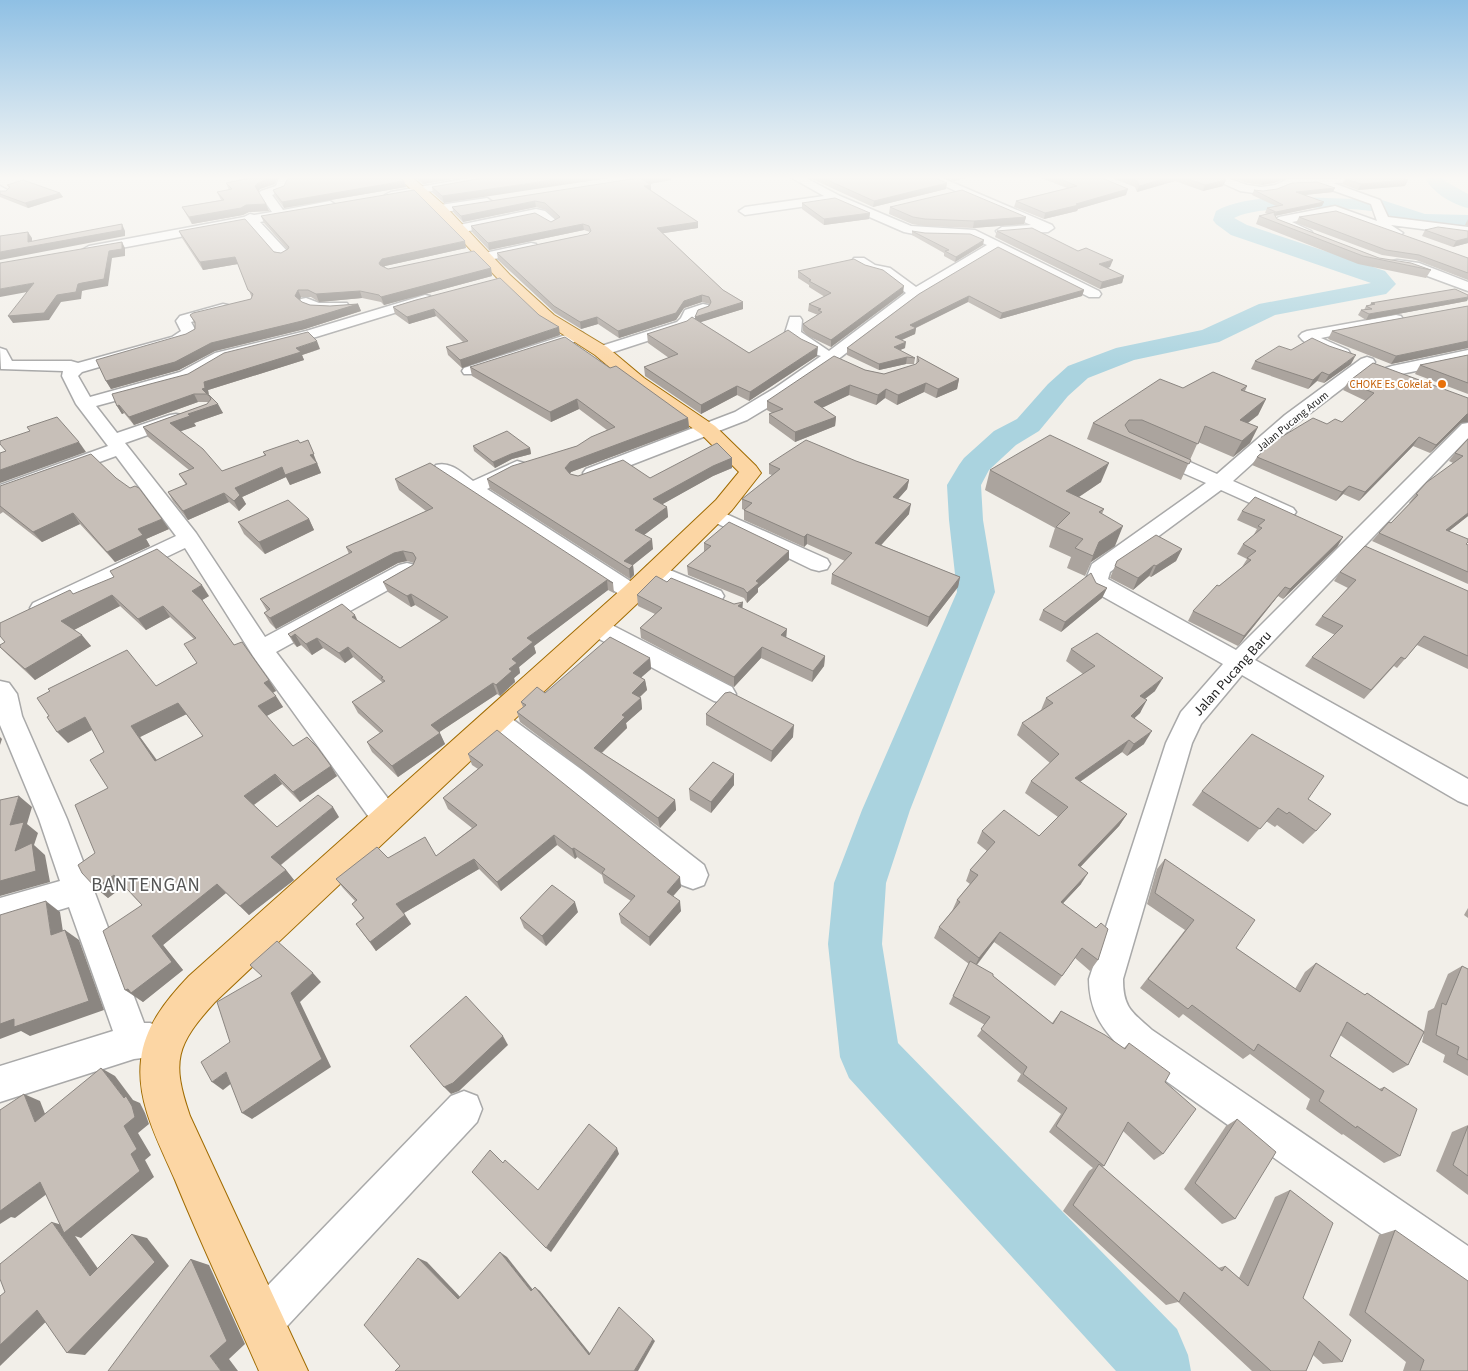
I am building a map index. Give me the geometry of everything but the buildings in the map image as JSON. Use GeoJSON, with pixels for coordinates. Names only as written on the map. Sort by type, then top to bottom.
{"type":"FeatureCollection","features":[{"type":"Feature","properties":{"kind":"main road"},"geometry":{"type":"LineString","coordinates":[[284,1371],[212,1217],[168,1114],[160,1081],[160,1067],[149,1040],[386,818],[633,593],[715,515],[750,473],[708,430],[638,382],[589,344],[548,318],[465,242]]}},
{"type":"Feature","properties":{"kind":"street"},"geometry":{"type":"LineString","coordinates":[[74,253],[129,242]]}},
{"type":"Feature","properties":{"kind":"street"},"geometry":{"type":"LineString","coordinates":[[272,242],[283,254]]}},
{"type":"Feature","properties":{"kind":"street"},"geometry":{"type":"LineString","coordinates":[[474,252],[479,242]]}},
{"type":"Feature","properties":{"kind":"street"},"geometry":{"type":"LineString","coordinates":[[474,252],[490,242]]}},
{"type":"Feature","properties":{"kind":"street"},"geometry":{"type":"LineString","coordinates":[[990,242],[1094,294]]}},
{"type":"Feature","properties":{"kind":"street"},"geometry":{"type":"LineString","coordinates":[[474,252],[548,243]]}},
{"type":"Feature","properties":{"kind":"street"},"geometry":{"type":"LineString","coordinates":[[579,478],[708,430],[749,412],[832,356],[916,293],[997,245]]}},
{"type":"Feature","properties":{"kind":"street"},"geometry":{"type":"LineString","coordinates":[[858,261],[871,269],[885,272],[916,293]]}},
{"type":"Feature","properties":{"kind":"street"},"geometry":{"type":"LineString","coordinates":[[1385,262],[1410,265],[1468,287]]}},
{"type":"Feature","properties":{"kind":"street"},"geometry":{"type":"LineString","coordinates":[[85,404],[186,376],[220,356],[311,334],[437,295]]}},
{"type":"Feature","properties":{"kind":"street"},"geometry":{"type":"LineString","coordinates":[[306,302],[312,307],[318,308],[369,305],[385,311]]}},
{"type":"Feature","properties":{"kind":"street"},"geometry":{"type":"LineString","coordinates":[[239,305],[185,319],[183,321],[189,333],[177,340],[76,368],[70,373],[70,376],[85,404],[189,538],[261,650],[386,818]]}},
{"type":"Feature","properties":{"kind":"street"},"geometry":{"type":"LineString","coordinates":[[470,371],[682,325],[688,320],[690,313],[703,308]]}},
{"type":"Feature","properties":{"kind":"street"},"geometry":{"type":"LineString","coordinates":[[1412,317],[1309,334],[1308,337],[1320,344],[1417,381]]}},
{"type":"Feature","properties":{"kind":"street"},"geometry":{"type":"LineString","coordinates":[[795,320],[793,333],[796,337],[848,364]]}},
{"type":"Feature","properties":{"kind":"street"},"geometry":{"type":"LineString","coordinates":[[0,353],[7,366],[71,366],[76,368]]}},
{"type":"Feature","properties":{"kind":"street"},"geometry":{"type":"LineString","coordinates":[[1392,371],[1464,358]]}},
{"type":"Feature","properties":{"kind":"street","name":"Jalan Pucang Arum"},"geometry":{"type":"LineString","coordinates":[[1367,362],[1291,419],[1219,483],[1100,569],[1097,579],[1101,586],[1239,662],[1468,793]]}},
{"type":"Feature","properties":{"kind":"street"},"geometry":{"type":"LineString","coordinates":[[0,492],[196,411]]}},
{"type":"Feature","properties":{"kind":"street","name":"Jalan Pucang Baru"},"geometry":{"type":"LineString","coordinates":[[1468,428],[1239,662],[1190,719],[1179,743],[1106,979],[1105,997],[1111,1014],[1120,1025],[1140,1042],[1468,1270]]}},
{"type":"Feature","properties":{"kind":"street"},"geometry":{"type":"LineString","coordinates":[[1138,446],[1304,520]]}},
{"type":"Feature","properties":{"kind":"street"},"geometry":{"type":"LineString","coordinates":[[473,489],[536,461]]}},
{"type":"Feature","properties":{"kind":"street"},"geometry":{"type":"LineString","coordinates":[[443,469],[633,593]]}},
{"type":"Feature","properties":{"kind":"street"},"geometry":{"type":"LineString","coordinates":[[715,515],[819,564]]}},
{"type":"Feature","properties":{"kind":"street"},"geometry":{"type":"LineString","coordinates":[[19,618],[189,538]]}},
{"type":"Feature","properties":{"kind":"street"},"geometry":{"type":"LineString","coordinates":[[261,650],[407,570]]}},
{"type":"Feature","properties":{"kind":"street"},"geometry":{"type":"LineString","coordinates":[[655,571],[735,605]]}},
{"type":"Feature","properties":{"kind":"street"},"geometry":{"type":"LineString","coordinates":[[596,627],[722,694]]}},
{"type":"Feature","properties":{"kind":"street"},"geometry":{"type":"LineString","coordinates":[[0,690],[4,694],[8,735],[53,819],[79,890],[149,1040],[0,1084]]}},
{"type":"Feature","properties":{"kind":"street"},"geometry":{"type":"LineString","coordinates":[[495,720],[572,778],[657,848],[694,875]]}},
{"type":"Feature","properties":{"kind":"street"},"geometry":{"type":"LineString","coordinates":[[0,913],[79,890]]}},
{"type":"Feature","properties":{"kind":"street"},"geometry":{"type":"LineString","coordinates":[[262,1323],[464,1109]]}},
{"type":"Feature","properties":{"kind":"waterway"},"geometry":{"type":"LineString","coordinates":[[1154,1371],[1151,1355],[870,1057],[855,944],[860,883],[886,810],[976,592],[966,520],[964,485],[975,465],[1005,438],[1028,425],[1058,390],[1078,372],[1126,354],[1210,336],[1268,309],[1378,289],[1384,284],[1377,276],[1275,242]]}},
{"type":"Feature","properties":{"kind":"place","name":"CHOKE Es Cokelat"},"geometry":{"type":"Point","coordinates":[1442,384]}},
{"type":"Feature","properties":{"kind":"district","name":"BANTENGAN"},"geometry":{"type":"Point","coordinates":[146,884]}}]}
